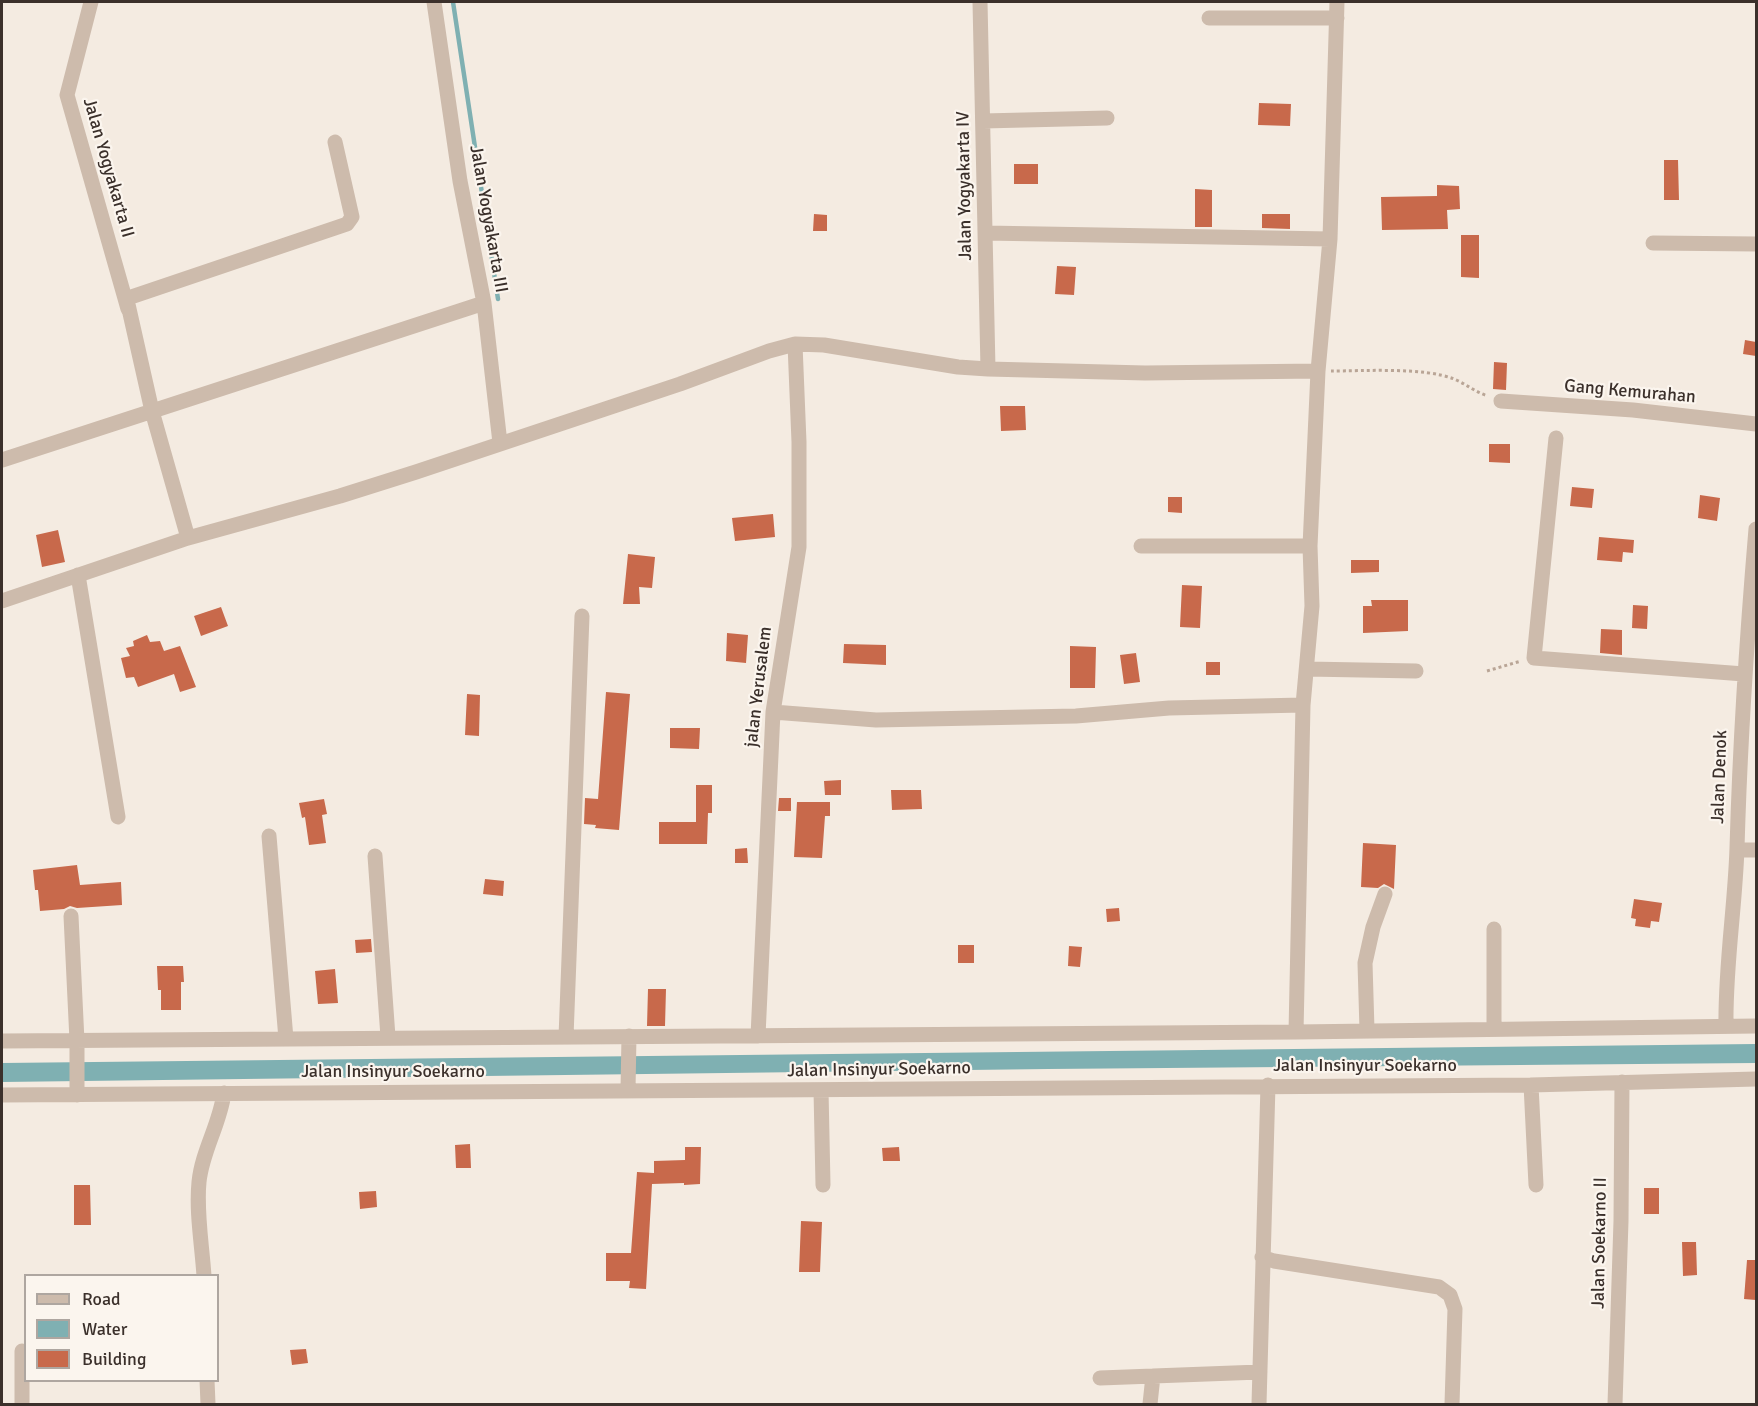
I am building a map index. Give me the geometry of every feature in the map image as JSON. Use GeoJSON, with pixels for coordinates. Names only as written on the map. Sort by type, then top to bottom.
{"type":"FeatureCollection","features":[{"type":"Feature","properties":{"kind":"street","name":"Jalan Yogyakarta II"},"geometry":{"type":"LineString","coordinates":[[91,2],[67,95],[128,309],[152,411],[188,538]]}},
{"type":"Feature","properties":{"kind":"street","name":"Jalan Yogyakarta III"},"geometry":{"type":"LineString","coordinates":[[434,2],[462,190],[484,303],[500,443]]}},
{"type":"Feature","properties":{"kind":"street","name":"Jalan Yogyakarta IV"},"geometry":{"type":"LineString","coordinates":[[980,2],[988,369]]}},
{"type":"Feature","properties":{"kind":"street"},"geometry":{"type":"LineString","coordinates":[[1296,1032],[1303,705],[1312,606],[1310,546],[1318,371],[1330,239],[1337,2]]}},
{"type":"Feature","properties":{"kind":"street"},"geometry":{"type":"LineString","coordinates":[[1209,18],[1337,18]]}},
{"type":"Feature","properties":{"kind":"street"},"geometry":{"type":"LineString","coordinates":[[983,121],[1107,118]]}},
{"type":"Feature","properties":{"kind":"street"},"geometry":{"type":"LineString","coordinates":[[128,309],[127,300],[131,297],[347,224],[352,217],[335,142]]}},
{"type":"Feature","properties":{"kind":"street"},"geometry":{"type":"LineString","coordinates":[[986,233],[1330,239]]}},
{"type":"Feature","properties":{"kind":"street"},"geometry":{"type":"LineString","coordinates":[[1653,243],[1756,244]]}},
{"type":"Feature","properties":{"kind":"street"},"geometry":{"type":"LineString","coordinates":[[2,460],[484,303]]}},
{"type":"Feature","properties":{"kind":"street"},"geometry":{"type":"LineString","coordinates":[[2,601],[188,538],[340,496],[795,344],[833,346],[958,367],[988,369],[1145,373],[1318,371]]}},
{"type":"Feature","properties":{"kind":"street","name":"jalan Yerusalem"},"geometry":{"type":"LineString","coordinates":[[758,1036],[773,712],[799,547],[799,442],[795,344]]}},
{"type":"Feature","properties":{"kind":"street","name":"Gang Kemurahan"},"geometry":{"type":"LineString","coordinates":[[1501,401],[1633,410],[1756,424]]}},
{"type":"Feature","properties":{"kind":"street"},"geometry":{"type":"LineString","coordinates":[[1556,438],[1534,658],[1748,681]]}},
{"type":"Feature","properties":{"kind":"street","name":"Jalan Denok"},"geometry":{"type":"LineString","coordinates":[[1726,1026],[1725,989],[1737,850],[1737,802],[1748,681],[1756,529]]}},
{"type":"Feature","properties":{"kind":"street"},"geometry":{"type":"LineString","coordinates":[[1141,546],[1310,546]]}},
{"type":"Feature","properties":{"kind":"street"},"geometry":{"type":"LineString","coordinates":[[78,575],[118,817]]}},
{"type":"Feature","properties":{"kind":"street"},"geometry":{"type":"LineString","coordinates":[[566,1037],[582,616]]}},
{"type":"Feature","properties":{"kind":"street"},"geometry":{"type":"LineString","coordinates":[[1307,669],[1416,671]]}},
{"type":"Feature","properties":{"kind":"street"},"geometry":{"type":"LineString","coordinates":[[773,712],[876,720],[1076,716],[1169,708],[1303,705]]}},
{"type":"Feature","properties":{"kind":"street"},"geometry":{"type":"LineString","coordinates":[[269,836],[286,1039]]}},
{"type":"Feature","properties":{"kind":"street"},"geometry":{"type":"LineString","coordinates":[[1737,850],[1756,850]]}},
{"type":"Feature","properties":{"kind":"street"},"geometry":{"type":"LineString","coordinates":[[375,856],[388,1037]]}},
{"type":"Feature","properties":{"kind":"street"},"geometry":{"type":"LineString","coordinates":[[1367,1030],[1365,963],[1372,927],[1384,894]]}},
{"type":"Feature","properties":{"kind":"street"},"geometry":{"type":"LineString","coordinates":[[71,916],[77,1088]]}},
{"type":"Feature","properties":{"kind":"street"},"geometry":{"type":"LineString","coordinates":[[1494,929],[1494,1029]]}},
{"type":"Feature","properties":{"kind":"street","name":"Jalan Insinyur Soekarno"},"geometry":{"type":"LineString","coordinates":[[2,1041],[1296,1032],[1756,1026]]}},
{"type":"Feature","properties":{"kind":"street"},"geometry":{"type":"LineString","coordinates":[[628,1090],[629,1036]]}},
{"type":"Feature","properties":{"kind":"street","name":"Jalan Insinyur Soekarno"},"geometry":{"type":"LineString","coordinates":[[2,1095],[77,1088],[224,1093],[821,1090],[1531,1084],[1756,1079]]}},
{"type":"Feature","properties":{"kind":"street","name":"Jalan Soekarno II"},"geometry":{"type":"LineString","coordinates":[[1615,1404],[1621,1221],[1622,1082]]}},
{"type":"Feature","properties":{"kind":"street"},"geometry":{"type":"LineString","coordinates":[[1531,1084],[1536,1185]]}},
{"type":"Feature","properties":{"kind":"street"},"geometry":{"type":"LineString","coordinates":[[1259,1404],[1268,1085]]}},
{"type":"Feature","properties":{"kind":"street"},"geometry":{"type":"LineString","coordinates":[[821,1090],[823,1185]]}},
{"type":"Feature","properties":{"kind":"street"},"geometry":{"type":"LineString","coordinates":[[204,1274],[199,1183],[208,1148],[221,1113],[224,1093]]}},
{"type":"Feature","properties":{"kind":"street"},"geometry":{"type":"LineString","coordinates":[[1262,1257],[1274,1261],[1413,1281],[1444,1289],[1453,1300],[1455,1309],[1452,1404]]}},
{"type":"Feature","properties":{"kind":"street"},"geometry":{"type":"LineString","coordinates":[[21,1404],[22,1351]]}},
{"type":"Feature","properties":{"kind":"street"},"geometry":{"type":"LineString","coordinates":[[1100,1378],[1260,1372]]}},
{"type":"Feature","properties":{"kind":"street"},"geometry":{"type":"LineString","coordinates":[[1150,1404],[1153,1376]]}},
{"type":"Feature","properties":{"kind":"street"},"geometry":{"type":"LineString","coordinates":[[207,1382],[208,1404]]}},
{"type":"Feature","properties":{"kind":"path"},"geometry":{"type":"LineString","coordinates":[[1318,371],[1415,372],[1453,379],[1477,392],[1501,401]]}},
{"type":"Feature","properties":{"kind":"path"},"geometry":{"type":"LineString","coordinates":[[1487,671],[1534,658]]}},
{"type":"Feature","properties":{"kind":"water"},"geometry":{"type":"Polygon","coordinates":[[[1756,1044],[1756,1063],[2,1082],[2,1063],[1756,1044]]]}},
{"type":"Feature","properties":{"kind":"building"},"geometry":{"type":"Polygon","coordinates":[[[1259,103],[1291,104],[1290,126],[1258,125],[1259,103]]]}},
{"type":"Feature","properties":{"kind":"building"},"geometry":{"type":"Polygon","coordinates":[[[1664,160],[1678,160],[1679,200],[1664,200],[1664,160]]]}},
{"type":"Feature","properties":{"kind":"building"},"geometry":{"type":"Polygon","coordinates":[[[1014,164],[1038,164],[1038,184],[1014,184],[1014,164]]]}},
{"type":"Feature","properties":{"kind":"building"},"geometry":{"type":"Polygon","coordinates":[[[1437,185],[1459,186],[1460,209],[1447,210],[1448,229],[1382,230],[1381,197],[1437,196],[1437,185]]]}},
{"type":"Feature","properties":{"kind":"building"},"geometry":{"type":"Polygon","coordinates":[[[1195,189],[1212,190],[1212,227],[1195,227],[1195,189]]]}},
{"type":"Feature","properties":{"kind":"building"},"geometry":{"type":"Polygon","coordinates":[[[814,214],[827,215],[827,231],[813,231],[814,214]]]}},
{"type":"Feature","properties":{"kind":"building"},"geometry":{"type":"Polygon","coordinates":[[[1262,214],[1290,214],[1290,229],[1262,228],[1262,214]]]}},
{"type":"Feature","properties":{"kind":"building"},"geometry":{"type":"Polygon","coordinates":[[[1461,235],[1479,235],[1479,278],[1461,277],[1461,235]]]}},
{"type":"Feature","properties":{"kind":"building"},"geometry":{"type":"Polygon","coordinates":[[[1057,266],[1076,267],[1074,295],[1055,294],[1057,266]]]}},
{"type":"Feature","properties":{"kind":"building"},"geometry":{"type":"Polygon","coordinates":[[[1745,340],[1756,342],[1756,356],[1743,354],[1745,340]]]}},
{"type":"Feature","properties":{"kind":"building"},"geometry":{"type":"Polygon","coordinates":[[[1494,362],[1507,363],[1506,390],[1493,389],[1494,362]]]}},
{"type":"Feature","properties":{"kind":"building"},"geometry":{"type":"Polygon","coordinates":[[[1000,406],[1025,406],[1026,430],[1001,431],[1000,406]]]}},
{"type":"Feature","properties":{"kind":"building"},"geometry":{"type":"Polygon","coordinates":[[[1489,444],[1510,444],[1510,463],[1489,462],[1489,444]]]}},
{"type":"Feature","properties":{"kind":"building"},"geometry":{"type":"Polygon","coordinates":[[[1572,487],[1594,489],[1592,508],[1570,506],[1572,487]]]}},
{"type":"Feature","properties":{"kind":"building"},"geometry":{"type":"Polygon","coordinates":[[[1700,495],[1720,498],[1717,521],[1698,518],[1700,495]]]}},
{"type":"Feature","properties":{"kind":"building"},"geometry":{"type":"Polygon","coordinates":[[[1168,497],[1182,497],[1182,513],[1168,512],[1168,497]]]}},
{"type":"Feature","properties":{"kind":"building"},"geometry":{"type":"Polygon","coordinates":[[[773,514],[775,537],[735,541],[732,518],[773,514]]]}},
{"type":"Feature","properties":{"kind":"building"},"geometry":{"type":"Polygon","coordinates":[[[58,530],[65,562],[42,567],[36,535],[58,530]]]}},
{"type":"Feature","properties":{"kind":"building"},"geometry":{"type":"Polygon","coordinates":[[[1599,537],[1634,540],[1633,553],[1623,552],[1622,562],[1597,560],[1599,537]]]}},
{"type":"Feature","properties":{"kind":"building"},"geometry":{"type":"Polygon","coordinates":[[[628,554],[655,557],[652,588],[639,587],[640,604],[623,604],[628,554]]]}},
{"type":"Feature","properties":{"kind":"building"},"geometry":{"type":"Polygon","coordinates":[[[1351,560],[1379,560],[1379,572],[1351,573],[1351,560]]]}},
{"type":"Feature","properties":{"kind":"building"},"geometry":{"type":"Polygon","coordinates":[[[1182,585],[1202,586],[1200,628],[1180,627],[1182,585]]]}},
{"type":"Feature","properties":{"kind":"building"},"geometry":{"type":"Polygon","coordinates":[[[1371,600],[1408,600],[1408,631],[1363,633],[1363,606],[1372,606],[1371,600]]]}},
{"type":"Feature","properties":{"kind":"building"},"geometry":{"type":"Polygon","coordinates":[[[1633,605],[1648,606],[1647,629],[1632,628],[1633,605]]]}},
{"type":"Feature","properties":{"kind":"building"},"geometry":{"type":"Polygon","coordinates":[[[221,607],[228,626],[201,636],[194,616],[221,607]]]}},
{"type":"Feature","properties":{"kind":"building"},"geometry":{"type":"Polygon","coordinates":[[[1601,629],[1622,630],[1622,655],[1600,653],[1601,629]]]}},
{"type":"Feature","properties":{"kind":"building"},"geometry":{"type":"Polygon","coordinates":[[[727,633],[748,635],[746,663],[726,661],[727,633]]]}},
{"type":"Feature","properties":{"kind":"building"},"geometry":{"type":"Polygon","coordinates":[[[147,635],[150,642],[160,641],[164,651],[180,646],[196,687],[180,692],[174,674],[138,687],[134,677],[126,678],[121,658],[130,656],[126,648],[134,646],[133,641],[147,635]]]}},
{"type":"Feature","properties":{"kind":"building"},"geometry":{"type":"Polygon","coordinates":[[[844,644],[886,645],[886,665],[843,663],[844,644]]]}},
{"type":"Feature","properties":{"kind":"building"},"geometry":{"type":"Polygon","coordinates":[[[1070,646],[1096,647],[1095,688],[1070,688],[1070,646]]]}},
{"type":"Feature","properties":{"kind":"building"},"geometry":{"type":"Polygon","coordinates":[[[1136,653],[1140,682],[1124,684],[1120,655],[1136,653]]]}},
{"type":"Feature","properties":{"kind":"building"},"geometry":{"type":"Polygon","coordinates":[[[1206,662],[1220,662],[1220,675],[1206,675],[1206,662]]]}},
{"type":"Feature","properties":{"kind":"building"},"geometry":{"type":"Polygon","coordinates":[[[606,692],[630,694],[619,830],[595,828],[596,825],[584,824],[585,798],[598,799],[606,692]]]}},
{"type":"Feature","properties":{"kind":"building"},"geometry":{"type":"Polygon","coordinates":[[[467,694],[480,695],[479,736],[465,735],[467,694]]]}},
{"type":"Feature","properties":{"kind":"building"},"geometry":{"type":"Polygon","coordinates":[[[670,728],[700,728],[699,749],[670,748],[670,728]]]}},
{"type":"Feature","properties":{"kind":"building"},"geometry":{"type":"Polygon","coordinates":[[[841,780],[841,795],[825,795],[824,781],[841,780]]]}},
{"type":"Feature","properties":{"kind":"building"},"geometry":{"type":"Polygon","coordinates":[[[696,785],[712,785],[712,813],[708,813],[707,844],[659,844],[659,822],[696,822],[696,785]]]}},
{"type":"Feature","properties":{"kind":"building"},"geometry":{"type":"Polygon","coordinates":[[[891,790],[921,790],[922,809],[892,810],[891,790]]]}},
{"type":"Feature","properties":{"kind":"building"},"geometry":{"type":"Polygon","coordinates":[[[779,798],[791,798],[791,811],[778,811],[779,798]]]}},
{"type":"Feature","properties":{"kind":"building"},"geometry":{"type":"Polygon","coordinates":[[[324,799],[327,814],[322,815],[326,843],[309,845],[305,817],[302,818],[299,803],[324,799]]]}},
{"type":"Feature","properties":{"kind":"building"},"geometry":{"type":"Polygon","coordinates":[[[797,802],[830,802],[830,816],[825,816],[822,858],[794,857],[797,802]]]}},
{"type":"Feature","properties":{"kind":"building"},"geometry":{"type":"Polygon","coordinates":[[[1363,843],[1396,845],[1394,889],[1384,884],[1378,888],[1361,887],[1363,843]]]}},
{"type":"Feature","properties":{"kind":"building"},"geometry":{"type":"Polygon","coordinates":[[[747,848],[748,863],[735,863],[735,849],[747,848]]]}},
{"type":"Feature","properties":{"kind":"building"},"geometry":{"type":"Polygon","coordinates":[[[77,865],[80,885],[121,882],[122,905],[77,908],[70,906],[64,909],[40,911],[33,870],[77,865]]]}},
{"type":"Feature","properties":{"kind":"building"},"geometry":{"type":"Polygon","coordinates":[[[485,879],[504,881],[503,896],[483,894],[485,879]]]}},
{"type":"Feature","properties":{"kind":"building"},"geometry":{"type":"Polygon","coordinates":[[[1634,899],[1662,903],[1659,922],[1651,921],[1650,928],[1635,926],[1636,919],[1631,918],[1634,899]]]}},
{"type":"Feature","properties":{"kind":"building"},"geometry":{"type":"Polygon","coordinates":[[[1119,908],[1120,921],[1107,922],[1106,909],[1119,908]]]}},
{"type":"Feature","properties":{"kind":"building"},"geometry":{"type":"Polygon","coordinates":[[[371,939],[372,952],[356,953],[355,940],[371,939]]]}},
{"type":"Feature","properties":{"kind":"building"},"geometry":{"type":"Polygon","coordinates":[[[958,945],[974,945],[974,963],[958,963],[958,945]]]}},
{"type":"Feature","properties":{"kind":"building"},"geometry":{"type":"Polygon","coordinates":[[[1069,946],[1082,947],[1080,967],[1068,966],[1069,946]]]}},
{"type":"Feature","properties":{"kind":"building"},"geometry":{"type":"Polygon","coordinates":[[[157,966],[183,966],[181,1010],[161,1010],[161,990],[158,990],[157,966]]]}},
{"type":"Feature","properties":{"kind":"building"},"geometry":{"type":"Polygon","coordinates":[[[335,969],[338,1003],[318,1004],[315,971],[335,969]]]}},
{"type":"Feature","properties":{"kind":"building"},"geometry":{"type":"Polygon","coordinates":[[[648,989],[666,989],[665,1026],[647,1026],[648,989]]]}},
{"type":"Feature","properties":{"kind":"building"},"geometry":{"type":"Polygon","coordinates":[[[470,1144],[471,1168],[456,1168],[455,1145],[470,1144]]]}},
{"type":"Feature","properties":{"kind":"building"},"geometry":{"type":"Polygon","coordinates":[[[685,1147],[701,1147],[700,1184],[652,1184],[646,1289],[629,1288],[630,1281],[606,1281],[606,1253],[631,1253],[637,1172],[654,1173],[654,1161],[685,1160],[685,1147]]]}},
{"type":"Feature","properties":{"kind":"building"},"geometry":{"type":"Polygon","coordinates":[[[899,1147],[900,1161],[883,1161],[882,1148],[899,1147]]]}},
{"type":"Feature","properties":{"kind":"building"},"geometry":{"type":"Polygon","coordinates":[[[74,1185],[90,1185],[91,1225],[74,1225],[74,1185]]]}},
{"type":"Feature","properties":{"kind":"building"},"geometry":{"type":"Polygon","coordinates":[[[1644,1188],[1659,1188],[1659,1214],[1644,1214],[1644,1188]]]}},
{"type":"Feature","properties":{"kind":"building"},"geometry":{"type":"Polygon","coordinates":[[[376,1191],[377,1207],[360,1209],[359,1192],[376,1191]]]}},
{"type":"Feature","properties":{"kind":"building"},"geometry":{"type":"Polygon","coordinates":[[[801,1221],[822,1222],[820,1272],[799,1272],[801,1221]]]}},
{"type":"Feature","properties":{"kind":"building"},"geometry":{"type":"Polygon","coordinates":[[[1682,1242],[1696,1242],[1697,1275],[1683,1276],[1682,1242]]]}},
{"type":"Feature","properties":{"kind":"building"},"geometry":{"type":"Polygon","coordinates":[[[1747,1260],[1756,1260],[1756,1300],[1744,1299],[1747,1260]]]}},
{"type":"Feature","properties":{"kind":"building"},"geometry":{"type":"Polygon","coordinates":[[[306,1349],[308,1363],[292,1365],[290,1350],[306,1349]]]}},
{"type":"Feature","properties":{"kind":"waterway"},"geometry":{"type":"LineString","coordinates":[[453,2],[498,299]]}}]}
